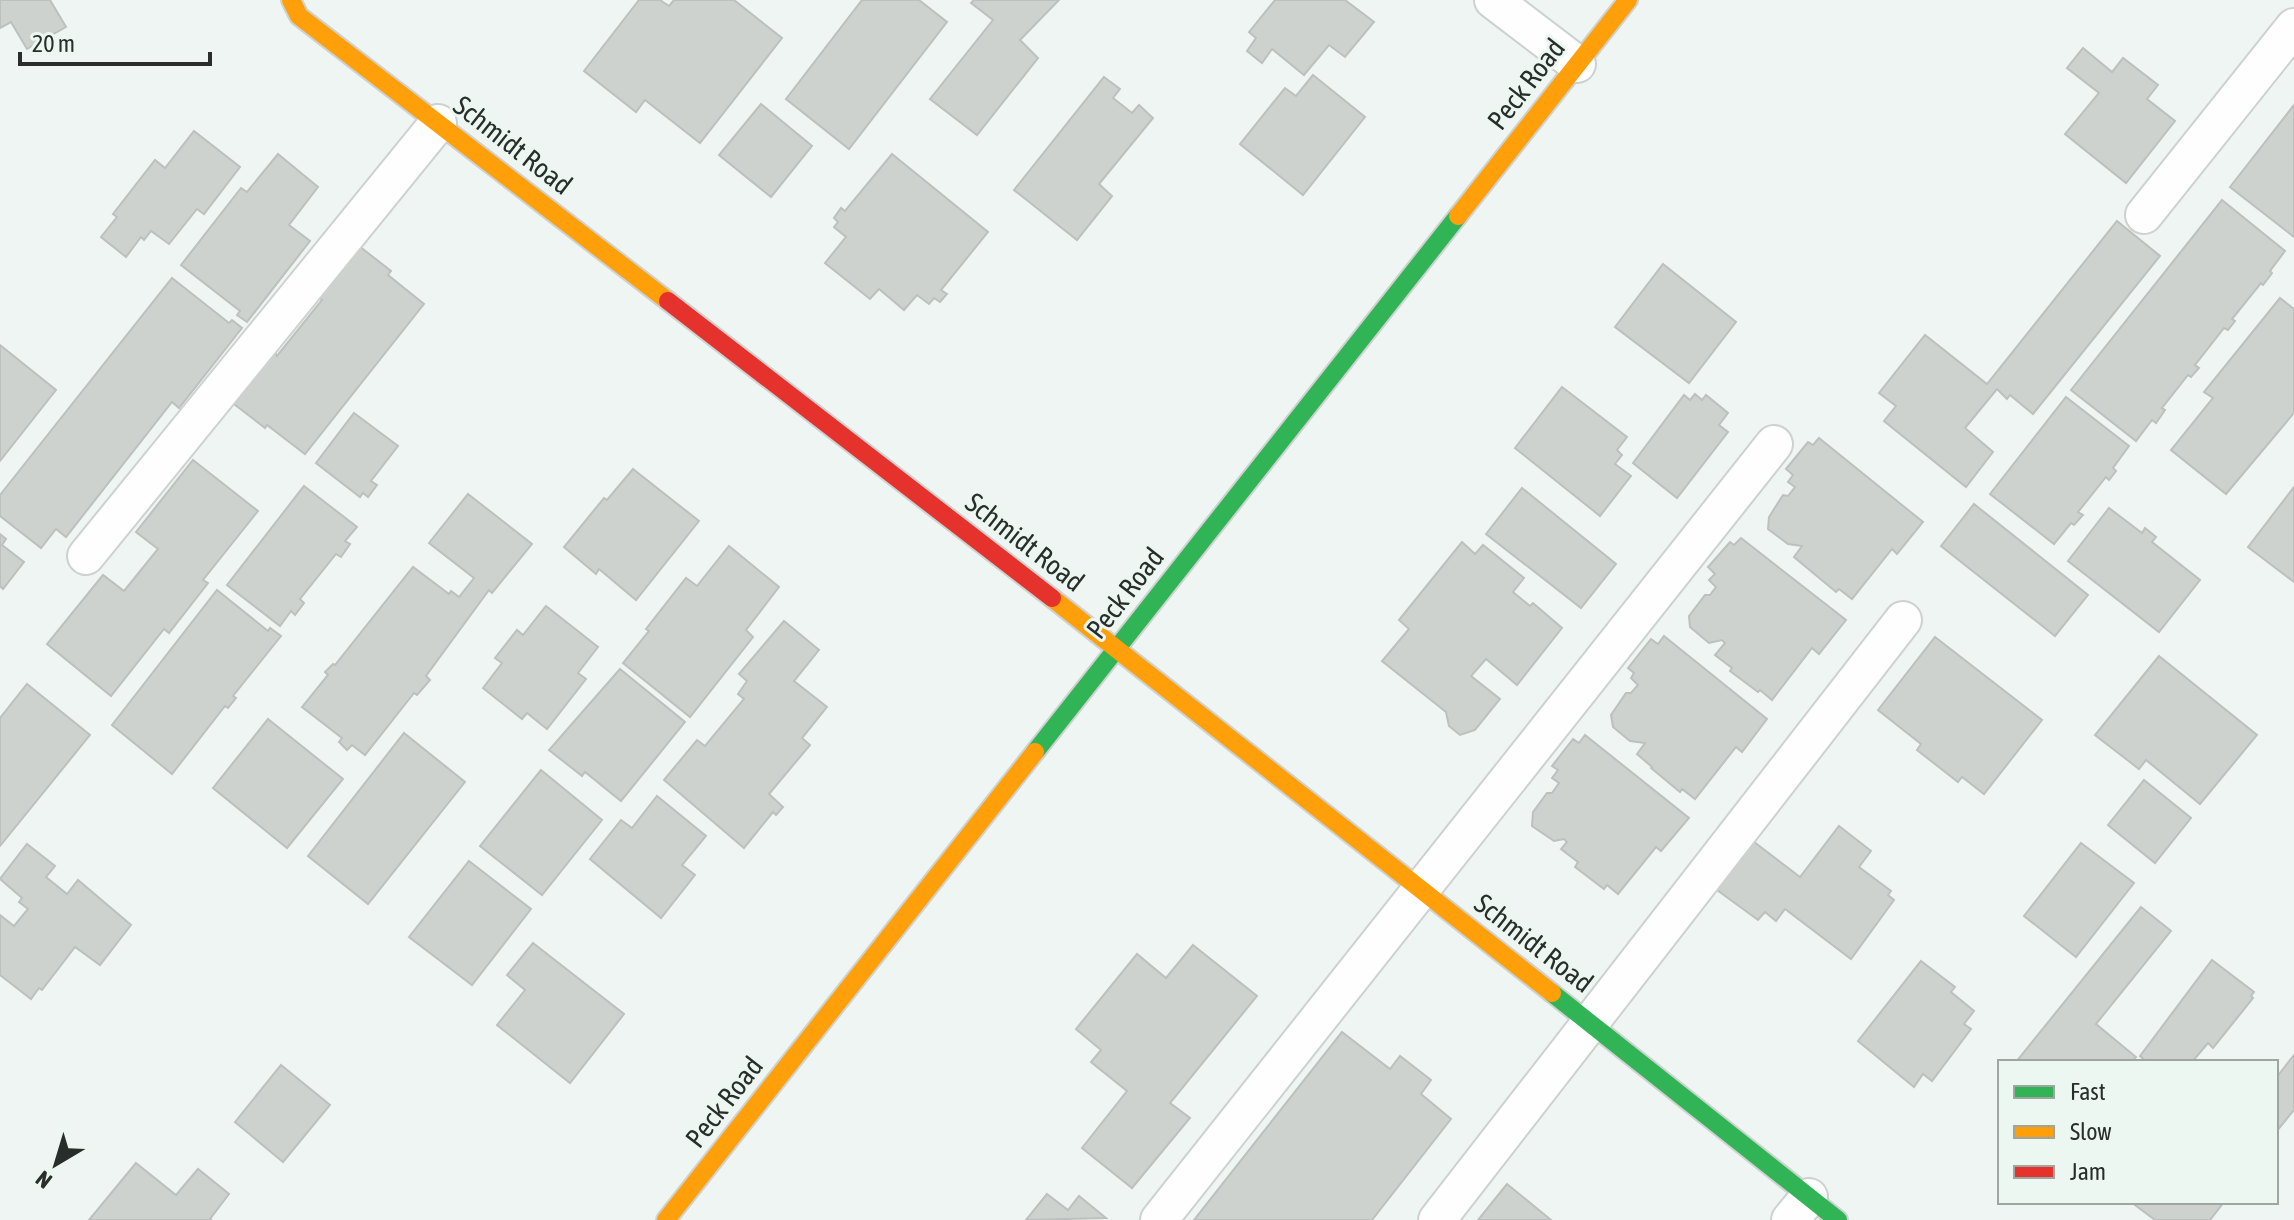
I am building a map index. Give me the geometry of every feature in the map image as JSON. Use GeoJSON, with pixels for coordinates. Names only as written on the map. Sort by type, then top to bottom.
{"type":"FeatureCollection","features":[{"type":"Feature","properties":{"kind":"street","name":"Schmidt Road"},"geometry":{"type":"LineString","coordinates":[[291,0],[299,16],[1117,648],[1589,1022],[1799,1208],[1838,1220]]}},
{"type":"Feature","properties":{"kind":"street","name":"Peck Road"},"geometry":{"type":"LineString","coordinates":[[666,1220],[1628,0]]}},
{"type":"Feature","properties":{"kind":"lane"},"geometry":{"type":"LineString","coordinates":[[1493,0],[1577,64]]}},
{"type":"Feature","properties":{"kind":"lane"},"geometry":{"type":"LineString","coordinates":[[2144,215],[2294,27]]}},
{"type":"Feature","properties":{"kind":"lane"},"geometry":{"type":"LineString","coordinates":[[86,556],[438,123]]}},
{"type":"Feature","properties":{"kind":"lane"},"geometry":{"type":"LineString","coordinates":[[1159,1220],[1774,444]]}},
{"type":"Feature","properties":{"kind":"lane"},"geometry":{"type":"LineString","coordinates":[[1437,1220],[1903,620]]}},
{"type":"Feature","properties":{"kind":"building"},"geometry":{"type":"Polygon","coordinates":[[[0,0],[50,0],[66,27],[27,49],[11,22],[0,28],[0,0]]]}},
{"type":"Feature","properties":{"kind":"building"},"geometry":{"type":"Polygon","coordinates":[[[639,0],[660,0],[669,6],[674,0],[734,0],[782,38],[700,143],[645,100],[636,112],[584,71],[639,0]]]}},
{"type":"Feature","properties":{"kind":"building"},"geometry":{"type":"Polygon","coordinates":[[[862,0],[919,0],[947,22],[849,149],[786,99],[862,0]]]}},
{"type":"Feature","properties":{"kind":"building"},"geometry":{"type":"Polygon","coordinates":[[[974,0],[1059,0],[1020,40],[1038,58],[977,135],[930,99],[993,20],[971,3],[974,0]]]}},
{"type":"Feature","properties":{"kind":"building"},"geometry":{"type":"Polygon","coordinates":[[[1275,0],[1345,0],[1374,22],[1345,57],[1329,45],[1304,75],[1272,49],[1262,63],[1247,51],[1256,38],[1249,32],[1275,0]]]}},
{"type":"Feature","properties":{"kind":"building"},"geometry":{"type":"Polygon","coordinates":[[[2083,48],[2112,72],[2123,58],[2158,85],[2147,99],[2175,121],[2126,183],[2065,134],[2099,93],[2067,68],[2083,48]]]}},
{"type":"Feature","properties":{"kind":"building"},"geometry":{"type":"Polygon","coordinates":[[[1313,75],[1365,117],[1303,195],[1240,144],[1285,88],[1296,96],[1313,75]]]}},
{"type":"Feature","properties":{"kind":"building"},"geometry":{"type":"Polygon","coordinates":[[[1104,77],[1120,89],[1113,98],[1132,113],[1139,105],[1153,118],[1099,184],[1112,196],[1077,240],[1014,190],[1104,77]]]}},
{"type":"Feature","properties":{"kind":"building"},"geometry":{"type":"Polygon","coordinates":[[[761,104],[812,146],[771,197],[719,155],[761,104]]]}},
{"type":"Feature","properties":{"kind":"building"},"geometry":{"type":"Polygon","coordinates":[[[2294,105],[2294,237],[2230,187],[2294,105]]]}},
{"type":"Feature","properties":{"kind":"building"},"geometry":{"type":"Polygon","coordinates":[[[194,131],[240,167],[204,214],[197,209],[169,244],[151,231],[144,240],[141,237],[126,257],[101,237],[117,217],[113,214],[155,160],[165,168],[194,131]]]}},
{"type":"Feature","properties":{"kind":"building"},"geometry":{"type":"Polygon","coordinates":[[[278,154],[318,187],[289,225],[310,241],[247,322],[237,315],[240,311],[181,265],[241,188],[247,192],[278,154]]]}},
{"type":"Feature","properties":{"kind":"building"},"geometry":{"type":"Polygon","coordinates":[[[892,154],[988,232],[941,290],[947,294],[940,302],[934,298],[929,304],[917,295],[904,310],[879,289],[870,299],[825,263],[846,237],[834,227],[838,222],[834,218],[841,208],[845,211],[892,154]]]}},
{"type":"Feature","properties":{"kind":"building"},"geometry":{"type":"Polygon","coordinates":[[[2222,200],[2285,251],[2263,285],[2261,283],[2232,319],[2235,321],[2228,330],[2224,328],[2195,365],[2199,368],[2191,377],[2188,375],[2162,408],[2165,410],[2156,423],[2152,420],[2136,441],[2071,390],[2222,200]]]}},
{"type":"Feature","properties":{"kind":"building"},"geometry":{"type":"Polygon","coordinates":[[[2117,221],[2160,256],[2033,414],[2010,395],[2007,399],[1997,389],[1965,428],[1993,452],[1966,487],[1884,421],[1896,406],[1879,393],[1925,335],[1987,384],[2117,221]]]}},
{"type":"Feature","properties":{"kind":"building"},"geometry":{"type":"Polygon","coordinates":[[[359,246],[391,271],[388,275],[424,304],[305,454],[234,404],[322,300],[318,297],[359,246]]]}},
{"type":"Feature","properties":{"kind":"building"},"geometry":{"type":"Polygon","coordinates":[[[1663,264],[1736,322],[1689,383],[1615,327],[1663,264]]]}},
{"type":"Feature","properties":{"kind":"building"},"geometry":{"type":"Polygon","coordinates":[[[172,278],[229,323],[232,320],[242,328],[179,408],[172,402],[66,537],[56,529],[41,548],[0,516],[0,495],[172,278]]]}},
{"type":"Feature","properties":{"kind":"building"},"geometry":{"type":"Polygon","coordinates":[[[2280,298],[2294,309],[2294,413],[2226,494],[2171,450],[2213,398],[2204,392],[2280,298]]]}},
{"type":"Feature","properties":{"kind":"building"},"geometry":{"type":"Polygon","coordinates":[[[0,345],[56,390],[0,461],[0,345]]]}},
{"type":"Feature","properties":{"kind":"building"},"geometry":{"type":"Polygon","coordinates":[[[1562,387],[1627,437],[1617,450],[1622,455],[1615,464],[1631,476],[1600,516],[1515,448],[1562,387]]]}},
{"type":"Feature","properties":{"kind":"building"},"geometry":{"type":"Polygon","coordinates":[[[1695,394],[1702,400],[1706,395],[1728,413],[1719,425],[1728,432],[1677,498],[1633,463],[1684,395],[1690,400],[1695,394]]]}},
{"type":"Feature","properties":{"kind":"building"},"geometry":{"type":"Polygon","coordinates":[[[2066,397],[2129,446],[2113,468],[2116,471],[2109,480],[2106,477],[2078,512],[2083,515],[2074,525],[2071,523],[2054,544],[1990,494],[2066,397]]]}},
{"type":"Feature","properties":{"kind":"building"},"geometry":{"type":"Polygon","coordinates":[[[354,413],[398,446],[371,481],[377,485],[368,497],[363,493],[360,497],[316,463],[354,413]]]}},
{"type":"Feature","properties":{"kind":"building"},"geometry":{"type":"Polygon","coordinates":[[[1819,438],[1923,522],[1897,554],[1892,549],[1852,599],[1839,589],[1836,592],[1794,557],[1802,546],[1788,544],[1768,529],[1769,517],[1783,495],[1788,496],[1795,487],[1788,482],[1793,475],[1786,469],[1808,442],[1813,445],[1819,438]]]}},
{"type":"Feature","properties":{"kind":"building"},"geometry":{"type":"Polygon","coordinates":[[[193,460],[258,511],[203,580],[208,583],[169,633],[164,629],[111,696],[47,644],[103,575],[124,591],[158,549],[136,532],[193,460]]]}},
{"type":"Feature","properties":{"kind":"building"},"geometry":{"type":"Polygon","coordinates":[[[633,469],[699,521],[636,600],[599,569],[596,574],[564,547],[604,498],[607,500],[633,469]]]}},
{"type":"Feature","properties":{"kind":"building"},"geometry":{"type":"Polygon","coordinates":[[[304,486],[357,527],[345,541],[350,544],[341,557],[336,554],[300,599],[304,603],[295,615],[291,611],[280,626],[227,585],[304,486]]]}},
{"type":"Feature","properties":{"kind":"building"},"geometry":{"type":"Polygon","coordinates":[[[2294,487],[2294,582],[2248,547],[2294,487]]]}},
{"type":"Feature","properties":{"kind":"building"},"geometry":{"type":"Polygon","coordinates":[[[1522,488],[1616,564],[1581,608],[1486,534],[1522,488]]]}},
{"type":"Feature","properties":{"kind":"building"},"geometry":{"type":"Polygon","coordinates":[[[468,494],[532,544],[492,593],[489,590],[426,676],[430,680],[417,695],[414,693],[365,755],[352,745],[347,750],[339,742],[342,738],[302,707],[328,675],[325,672],[335,665],[413,567],[449,594],[451,591],[459,597],[474,578],[429,543],[468,494]]]}},
{"type":"Feature","properties":{"kind":"building"},"geometry":{"type":"Polygon","coordinates":[[[1974,504],[2088,595],[2055,636],[1941,546],[1974,504]]]}},
{"type":"Feature","properties":{"kind":"building"},"geometry":{"type":"Polygon","coordinates":[[[2109,508],[2142,533],[2145,528],[2156,537],[2152,542],[2200,580],[2159,632],[2068,561],[2109,508]]]}},
{"type":"Feature","properties":{"kind":"building"},"geometry":{"type":"Polygon","coordinates":[[[0,534],[6,539],[2,545],[24,562],[3,589],[0,586],[0,534]]]}},
{"type":"Feature","properties":{"kind":"building"},"geometry":{"type":"Polygon","coordinates":[[[1741,538],[1846,620],[1819,654],[1812,648],[1772,700],[1730,671],[1732,668],[1715,655],[1725,643],[1722,640],[1709,643],[1690,627],[1689,616],[1705,595],[1710,595],[1716,587],[1709,580],[1715,574],[1708,567],[1730,542],[1734,545],[1741,538]]]}},
{"type":"Feature","properties":{"kind":"building"},"geometry":{"type":"Polygon","coordinates":[[[1462,542],[1475,554],[1483,545],[1524,578],[1513,592],[1530,606],[1533,603],[1562,628],[1517,685],[1486,659],[1471,676],[1500,699],[1475,730],[1460,735],[1449,726],[1446,712],[1382,661],[1409,629],[1399,620],[1462,542]]]}},
{"type":"Feature","properties":{"kind":"building"},"geometry":{"type":"Polygon","coordinates":[[[729,546],[779,587],[746,630],[753,637],[690,717],[623,663],[686,578],[697,586],[729,546]]]}},
{"type":"Feature","properties":{"kind":"building"},"geometry":{"type":"Polygon","coordinates":[[[217,590],[268,631],[270,628],[281,636],[233,696],[236,698],[228,708],[225,706],[172,774],[112,725],[217,590]]]}},
{"type":"Feature","properties":{"kind":"building"},"geometry":{"type":"Polygon","coordinates":[[[546,606],[598,647],[578,673],[586,679],[547,729],[527,713],[522,719],[483,688],[502,663],[495,658],[517,630],[523,635],[546,606]]]}},
{"type":"Feature","properties":{"kind":"building"},"geometry":{"type":"Polygon","coordinates":[[[784,621],[819,650],[794,681],[827,707],[802,738],[810,745],[769,794],[783,807],[776,815],[773,812],[744,848],[664,780],[697,740],[705,746],[744,699],[738,694],[747,681],[739,674],[784,621]]]}},
{"type":"Feature","properties":{"kind":"building"},"geometry":{"type":"Polygon","coordinates":[[[1664,636],[1767,719],[1742,752],[1736,747],[1695,799],[1682,789],[1680,792],[1637,754],[1645,743],[1630,741],[1613,727],[1611,715],[1626,693],[1631,693],[1638,685],[1631,678],[1634,673],[1628,668],[1651,639],[1658,644],[1664,636]]]}},
{"type":"Feature","properties":{"kind":"building"},"geometry":{"type":"Polygon","coordinates":[[[1935,637],[2042,720],[1984,794],[1962,777],[1958,782],[1917,750],[1921,744],[1878,710],[1935,637]]]}},
{"type":"Feature","properties":{"kind":"building"},"geometry":{"type":"Polygon","coordinates":[[[2159,656],[2257,735],[2200,804],[2146,760],[2139,769],[2095,735],[2159,656]]]}},
{"type":"Feature","properties":{"kind":"building"},"geometry":{"type":"Polygon","coordinates":[[[620,669],[685,722],[621,801],[585,772],[582,776],[549,750],[620,669]]]}},
{"type":"Feature","properties":{"kind":"building"},"geometry":{"type":"Polygon","coordinates":[[[27,684],[90,735],[0,846],[0,718],[27,684]]]}},
{"type":"Feature","properties":{"kind":"building"},"geometry":{"type":"Polygon","coordinates":[[[268,719],[343,779],[287,848],[213,788],[268,719]]]}},
{"type":"Feature","properties":{"kind":"building"},"geometry":{"type":"Polygon","coordinates":[[[404,733],[465,782],[368,904],[308,856],[404,733]]]}},
{"type":"Feature","properties":{"kind":"building"},"geometry":{"type":"Polygon","coordinates":[[[1585,735],[1689,818],[1661,851],[1656,847],[1618,894],[1607,885],[1604,889],[1575,867],[1578,862],[1561,849],[1567,842],[1564,839],[1554,841],[1532,826],[1533,812],[1559,783],[1552,778],[1558,770],[1552,766],[1573,739],[1579,743],[1585,735]]]}},
{"type":"Feature","properties":{"kind":"building"},"geometry":{"type":"Polygon","coordinates":[[[541,770],[602,820],[542,895],[480,846],[541,770]]]}},
{"type":"Feature","properties":{"kind":"building"},"geometry":{"type":"Polygon","coordinates":[[[2144,780],[2191,818],[2155,863],[2108,825],[2144,780]]]}},
{"type":"Feature","properties":{"kind":"building"},"geometry":{"type":"Polygon","coordinates":[[[657,796],[706,836],[682,865],[695,875],[661,918],[590,859],[621,820],[632,828],[657,796]]]}},
{"type":"Feature","properties":{"kind":"building"},"geometry":{"type":"Polygon","coordinates":[[[1839,826],[1871,851],[1859,867],[1891,891],[1888,895],[1894,900],[1851,959],[1785,909],[1776,921],[1765,912],[1758,920],[1713,887],[1750,839],[1800,877],[1839,826]]]}},
{"type":"Feature","properties":{"kind":"building"},"geometry":{"type":"Polygon","coordinates":[[[2081,843],[2134,883],[2076,957],[2024,916],[2081,843]]]}},
{"type":"Feature","properties":{"kind":"building"},"geometry":{"type":"Polygon","coordinates":[[[27,844],[55,866],[46,877],[67,894],[78,880],[131,925],[100,965],[75,947],[42,990],[39,988],[31,999],[0,975],[0,915],[14,926],[28,909],[19,902],[22,898],[0,879],[27,844]]]}},
{"type":"Feature","properties":{"kind":"building"},"geometry":{"type":"Polygon","coordinates":[[[469,861],[531,909],[472,985],[409,937],[469,861]]]}},
{"type":"Feature","properties":{"kind":"building"},"geometry":{"type":"Polygon","coordinates":[[[2141,907],[2171,931],[2096,1024],[2136,1057],[2133,1060],[2018,1060],[2141,907]]]}},
{"type":"Feature","properties":{"kind":"building"},"geometry":{"type":"Polygon","coordinates":[[[533,943],[624,1014],[570,1083],[497,1025],[525,990],[507,975],[533,943]]]}},
{"type":"Feature","properties":{"kind":"building"},"geometry":{"type":"Polygon","coordinates":[[[1193,945],[1257,996],[1170,1103],[1190,1118],[1132,1188],[1082,1148],[1127,1091],[1091,1062],[1101,1050],[1076,1029],[1137,954],[1166,978],[1193,945]]]}},
{"type":"Feature","properties":{"kind":"building"},"geometry":{"type":"Polygon","coordinates":[[[2212,960],[2254,992],[2253,998],[2213,1048],[2208,1043],[2194,1060],[2145,1060],[2140,1056],[2212,960]]]}},
{"type":"Feature","properties":{"kind":"building"},"geometry":{"type":"Polygon","coordinates":[[[1921,961],[1955,987],[1951,992],[1974,1011],[1964,1024],[1971,1029],[1932,1081],[1923,1074],[1914,1087],[1858,1041],[1921,961]]]}},
{"type":"Feature","properties":{"kind":"building"},"geometry":{"type":"Polygon","coordinates":[[[1342,1032],[1390,1069],[1400,1056],[1431,1080],[1421,1094],[1451,1119],[1372,1220],[1194,1220],[1342,1032]]]}},
{"type":"Feature","properties":{"kind":"building"},"geometry":{"type":"Polygon","coordinates":[[[2294,1055],[2294,1110],[2278,1130],[2278,1075],[2294,1055]]]}},
{"type":"Feature","properties":{"kind":"building"},"geometry":{"type":"Polygon","coordinates":[[[281,1065],[330,1105],[283,1162],[235,1122],[281,1065]]]}},
{"type":"Feature","properties":{"kind":"building"},"geometry":{"type":"Polygon","coordinates":[[[136,1163],[176,1195],[198,1169],[229,1194],[212,1220],[89,1220],[136,1163]]]}},
{"type":"Feature","properties":{"kind":"building"},"geometry":{"type":"Polygon","coordinates":[[[1507,1184],[1551,1220],[1478,1220],[1507,1184]]]}},
{"type":"Feature","properties":{"kind":"building"},"geometry":{"type":"Polygon","coordinates":[[[1047,1194],[1068,1210],[1079,1196],[1106,1218],[1026,1220],[1047,1194]]]}},
{"type":"Feature","properties":{"kind":"building"},"geometry":{"type":"Polygon","coordinates":[[[2134,1204],[2222,1204],[2210,1220],[2155,1220],[2134,1204]]]}},
{"type":"Feature","properties":{"kind":"traffic: fast"},"geometry":{"type":"LineString","coordinates":[[1035,752],[1458,216]]}},
{"type":"Feature","properties":{"kind":"traffic: fast"},"geometry":{"type":"LineString","coordinates":[[1552,993],[1838,1220]]}},
{"type":"Feature","properties":{"kind":"traffic: slow"},"geometry":{"type":"LineString","coordinates":[[291,0],[299,16],[668,301]]}},
{"type":"Feature","properties":{"kind":"traffic: slow"},"geometry":{"type":"LineString","coordinates":[[1458,216],[1628,0]]}},
{"type":"Feature","properties":{"kind":"traffic: slow"},"geometry":{"type":"LineString","coordinates":[[1052,598],[1552,993]]}},
{"type":"Feature","properties":{"kind":"traffic: slow"},"geometry":{"type":"LineString","coordinates":[[666,1220],[1035,752]]}},
{"type":"Feature","properties":{"kind":"traffic: jam"},"geometry":{"type":"LineString","coordinates":[[668,301],[1052,598]]}}]}
